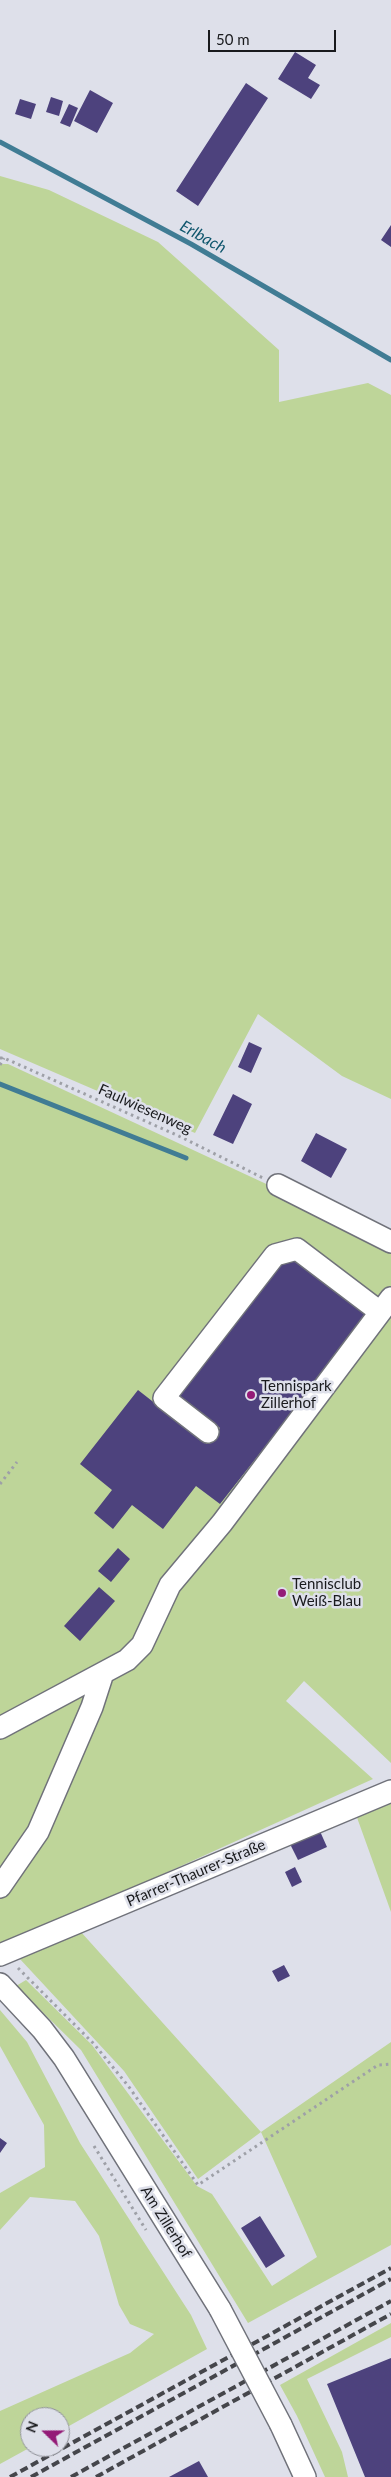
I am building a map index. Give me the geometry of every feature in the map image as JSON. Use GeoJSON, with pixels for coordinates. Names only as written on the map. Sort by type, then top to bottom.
{"type":"FeatureCollection","features":[{"type":"Feature","properties":{"kind":"street"},"geometry":{"type":"LineString","coordinates":[[278,1185],[391,1242]]}},
{"type":"Feature","properties":{"kind":"street"},"geometry":{"type":"LineString","coordinates":[[0,1728],[127,1660],[142,1645],[170,1585],[222,1523],[386,1305],[297,1249],[275,1255],[164,1398],[208,1432]]}},
{"type":"Feature","properties":{"kind":"street"},"geometry":{"type":"LineString","coordinates":[[0,1887],[38,1832],[92,1707],[103,1673]]}},
{"type":"Feature","properties":{"kind":"street","name":"Pfarrer-Thaurer-Straße"},"geometry":{"type":"LineString","coordinates":[[2,1954],[391,1790]]}},
{"type":"Feature","properties":{"kind":"street","name":"Am Zillerhof"},"geometry":{"type":"LineString","coordinates":[[0,1984],[42,2029],[64,2058],[220,2309],[281,2426],[305,2477]]}},
{"type":"Feature","properties":{"kind":"path"},"geometry":{"type":"LineString","coordinates":[[0,1065],[2,1058]]}},
{"type":"Feature","properties":{"kind":"path","name":"Faulwiesenweg"},"geometry":{"type":"LineString","coordinates":[[2,1058],[181,1137],[278,1185]]}},
{"type":"Feature","properties":{"kind":"path"},"geometry":{"type":"LineString","coordinates":[[0,1484],[17,1462]]}},
{"type":"Feature","properties":{"kind":"path"},"geometry":{"type":"LineString","coordinates":[[2,1954],[94,2044],[129,2087],[198,2185],[378,2065],[391,2064]]}},
{"type":"Feature","properties":{"kind":"green space"},"geometry":{"type":"Polygon","coordinates":[[[0,176],[49,190],[158,242],[279,350],[279,402],[368,383],[391,395],[391,1099],[342,1076],[258,1014],[195,1133],[0,1049],[0,176]]]}},
{"type":"Feature","properties":{"kind":"green space"},"geometry":{"type":"Polygon","coordinates":[[[0,1064],[8,1064],[290,1195],[391,1232],[391,1763],[304,1681],[286,1701],[373,1779],[0,1948],[0,1064]]]}},
{"type":"Feature","properties":{"kind":"green space"},"geometry":{"type":"Polygon","coordinates":[[[391,1798],[391,1912],[355,1812],[391,1798]]]}},
{"type":"Feature","properties":{"kind":"green space"},"geometry":{"type":"Polygon","coordinates":[[[81,1932],[261,2132],[198,2179],[124,2071],[19,1958],[81,1932]]]}},
{"type":"Feature","properties":{"kind":"green space"},"geometry":{"type":"Polygon","coordinates":[[[26,1980],[92,2045],[197,2186],[212,2194],[272,2286],[317,2257],[261,2132],[391,2042],[391,2245],[248,2323],[81,2050],[16,1986],[26,1980]]]}},
{"type":"Feature","properties":{"kind":"green space"},"geometry":{"type":"Polygon","coordinates":[[[0,2010],[27,2042],[80,2143],[191,2315],[207,2349],[70,2425],[70,2407],[20,2407],[20,2453],[0,2464],[0,2411],[130,2353],[154,2334],[130,2324],[119,2305],[99,2236],[75,2201],[30,2197],[0,2230],[0,2193],[45,2167],[44,2125],[0,2046],[0,2010]]]}},
{"type":"Feature","properties":{"kind":"green space"},"geometry":{"type":"Polygon","coordinates":[[[391,2323],[391,2337],[307,2379],[342,2452],[348,2477],[325,2477],[297,2416],[280,2385],[391,2323]]]}},
{"type":"Feature","properties":{"kind":"building"},"geometry":{"type":"Polygon","coordinates":[[[295,52],[316,65],[308,78],[320,85],[311,99],[278,79],[295,52]]]}},
{"type":"Feature","properties":{"kind":"building"},"geometry":{"type":"Polygon","coordinates":[[[246,83],[268,98],[198,206],[176,191],[246,83]]]}},
{"type":"Feature","properties":{"kind":"building"},"geometry":{"type":"Polygon","coordinates":[[[90,90],[113,103],[97,133],[74,121],[90,90]]]}},
{"type":"Feature","properties":{"kind":"building"},"geometry":{"type":"Polygon","coordinates":[[[51,97],[63,101],[59,116],[46,112],[51,97]]]}},
{"type":"Feature","properties":{"kind":"building"},"geometry":{"type":"Polygon","coordinates":[[[20,99],[36,104],[31,119],[15,114],[20,99]]]}},
{"type":"Feature","properties":{"kind":"building"},"geometry":{"type":"Polygon","coordinates":[[[69,104],[78,108],[70,127],[60,123],[69,104]]]}},
{"type":"Feature","properties":{"kind":"building"},"geometry":{"type":"Polygon","coordinates":[[[391,225],[391,247],[381,240],[391,225]]]}},
{"type":"Feature","properties":{"kind":"building"},"geometry":{"type":"Polygon","coordinates":[[[249,1042],[262,1048],[251,1073],[238,1067],[249,1042]]]}},
{"type":"Feature","properties":{"kind":"building"},"geometry":{"type":"Polygon","coordinates":[[[233,1094],[252,1104],[233,1144],[213,1135],[233,1094]]]}},
{"type":"Feature","properties":{"kind":"building"},"geometry":{"type":"Polygon","coordinates":[[[316,1133],[347,1149],[331,1178],[301,1161],[316,1133]]]}},
{"type":"Feature","properties":{"kind":"building"},"geometry":{"type":"Polygon","coordinates":[[[295,1252],[371,1312],[220,1504],[196,1486],[163,1529],[132,1505],[113,1529],[94,1513],[112,1490],[80,1464],[138,1390],[207,1444],[220,1428],[173,1391],[280,1255],[295,1252]]]}},
{"type":"Feature","properties":{"kind":"building"},"geometry":{"type":"Polygon","coordinates":[[[118,1548],[130,1559],[111,1582],[98,1571],[118,1548]]]}},
{"type":"Feature","properties":{"kind":"building"},"geometry":{"type":"Polygon","coordinates":[[[99,1587],[115,1601],[80,1641],[64,1626],[99,1587]]]}},
{"type":"Feature","properties":{"kind":"building"},"geometry":{"type":"Polygon","coordinates":[[[319,1829],[327,1847],[298,1860],[289,1842],[319,1829]]]}},
{"type":"Feature","properties":{"kind":"building"},"geometry":{"type":"Polygon","coordinates":[[[295,1867],[302,1882],[292,1887],[285,1872],[295,1867]]]}},
{"type":"Feature","properties":{"kind":"building"},"geometry":{"type":"Polygon","coordinates":[[[284,1965],[290,1976],[278,1982],[272,1971],[284,1965]]]}},
{"type":"Feature","properties":{"kind":"building"},"geometry":{"type":"Polygon","coordinates":[[[0,2138],[7,2143],[0,2153],[0,2138]]]}},
{"type":"Feature","properties":{"kind":"building"},"geometry":{"type":"Polygon","coordinates":[[[260,2216],[285,2256],[266,2268],[241,2228],[260,2216]]]}},
{"type":"Feature","properties":{"kind":"building"},"geometry":{"type":"Polygon","coordinates":[[[391,2358],[391,2477],[365,2477],[327,2384],[391,2358]]]}},
{"type":"Feature","properties":{"kind":"building"},"geometry":{"type":"Polygon","coordinates":[[[199,2461],[208,2477],[169,2477],[199,2461]]]}},
{"type":"Feature","properties":{"kind":"waterway","name":"Erlbach"},"geometry":{"type":"LineString","coordinates":[[0,142],[191,244],[391,360]]}},
{"type":"Feature","properties":{"kind":"waterway"},"geometry":{"type":"LineString","coordinates":[[0,1084],[186,1158]]}},
{"type":"Feature","properties":{"kind":"railway"},"geometry":{"type":"LineString","coordinates":[[10,2477],[391,2268]]}},
{"type":"Feature","properties":{"kind":"railway"},"geometry":{"type":"LineString","coordinates":[[31,2477],[391,2279]]}},
{"type":"Feature","properties":{"kind":"railway"},"geometry":{"type":"LineString","coordinates":[[71,2477],[391,2301]]}},
{"type":"Feature","properties":{"kind":"railway"},"geometry":{"type":"LineString","coordinates":[[96,2477],[391,2314]]}},
{"type":"Feature","properties":{"kind":"place","name":"Tennispark Zillerhof"},"geometry":{"type":"Point","coordinates":[251,1395]}},
{"type":"Feature","properties":{"kind":"place","name":"Tennisclub Weiß-Blau"},"geometry":{"type":"Point","coordinates":[282,1593]}}]}
